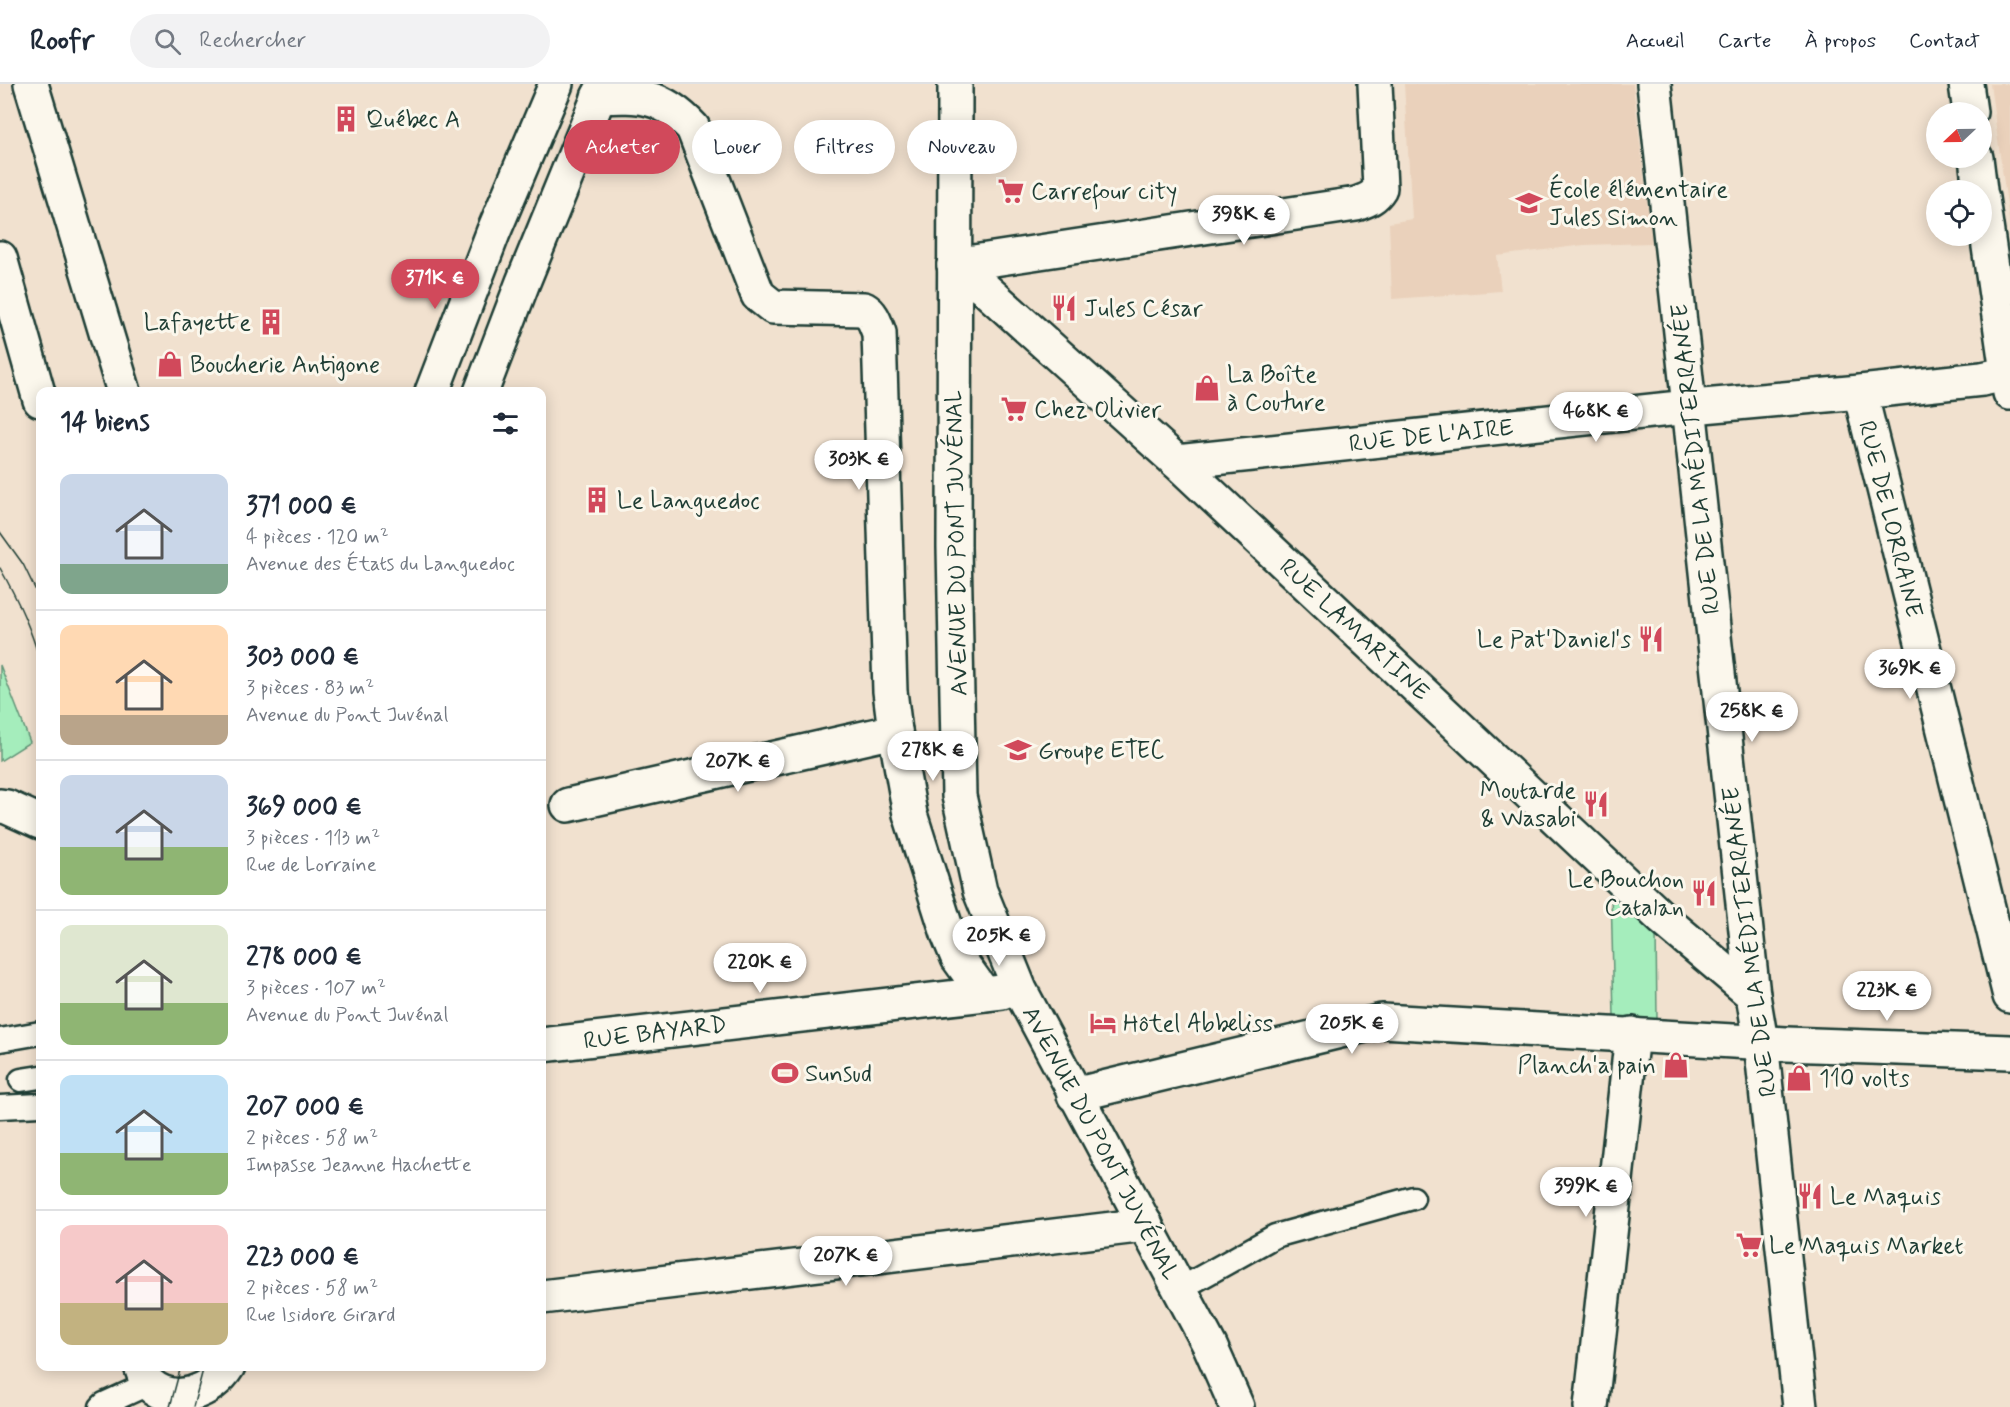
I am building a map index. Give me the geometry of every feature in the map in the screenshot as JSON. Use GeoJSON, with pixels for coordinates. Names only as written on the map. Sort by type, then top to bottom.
{"type":"FeatureCollection","features":[{"type":"Feature","properties":{"kind":"street"},"geometry":{"type":"LineString","coordinates":[[31,84],[122,387]]}},
{"type":"Feature","properties":{"kind":"street"},"geometry":{"type":"LineString","coordinates":[[434,387],[493,233],[556,84]]}},
{"type":"Feature","properties":{"kind":"street","name":"AVENUE DU PONT JUVÉNAL"},"geometry":{"type":"LineString","coordinates":[[955,84],[954,547],[959,796],[980,891],[1020,990],[1210,1346],[1237,1407]]}},
{"type":"Feature","properties":{"kind":"street"},"geometry":{"type":"LineString","coordinates":[[954,265],[1356,204],[1367,200],[1376,195],[1380,188],[1376,84]]}},
{"type":"Feature","properties":{"kind":"street","name":"RUE DE LA MÉDITERRANÉE"},"geometry":{"type":"LineString","coordinates":[[1654,84],[1800,1407]]}},
{"type":"Feature","properties":{"kind":"street"},"geometry":{"type":"LineString","coordinates":[[1966,84],[1969,102]]}},
{"type":"Feature","properties":{"kind":"street"},"geometry":{"type":"LineString","coordinates":[[483,387],[601,91]]}},
{"type":"Feature","properties":{"kind":"street","name":"AVENUE DU PONT JUVÉNAL"},"geometry":{"type":"LineString","coordinates":[[601,91],[662,101],[680,114],[693,128],[758,295],[773,307],[864,309],[870,313],[879,333],[890,691],[895,730],[910,814],[948,934],[958,958],[984,994]]}},
{"type":"Feature","properties":{"kind":"street"},"geometry":{"type":"LineString","coordinates":[[1989,246],[2008,384]]}},
{"type":"Feature","properties":{"kind":"street"},"geometry":{"type":"LineString","coordinates":[[0,258],[36,387]]}},
{"type":"Feature","properties":{"kind":"street","name":"RUE LAMARTINE"},"geometry":{"type":"LineString","coordinates":[[954,265],[994,297],[1177,462],[1663,919],[1753,994]]}},
{"type":"Feature","properties":{"kind":"street","name":"RUE DE L'AIRE"},"geometry":{"type":"LineString","coordinates":[[1177,462],[1982,379],[2008,384]]}},
{"type":"Feature","properties":{"kind":"street","name":"RUE DE LORRAINE"},"geometry":{"type":"LineString","coordinates":[[1860,392],[2010,996]]}},
{"type":"Feature","properties":{"kind":"street"},"geometry":{"type":"LineString","coordinates":[[568,805],[895,730]]}},
{"type":"Feature","properties":{"kind":"street"},"geometry":{"type":"LineString","coordinates":[[0,807],[7,807],[36,820]]}},
{"type":"Feature","properties":{"kind":"street","name":"RUE BAYARD"},"geometry":{"type":"LineString","coordinates":[[546,1045],[1020,990]]}},
{"type":"Feature","properties":{"kind":"street"},"geometry":{"type":"LineString","coordinates":[[1074,1095],[1382,1022],[1761,1042],[2010,1052]]}},
{"type":"Feature","properties":{"kind":"street"},"geometry":{"type":"LineString","coordinates":[[1591,1407],[1632,1035]]}},
{"type":"Feature","properties":{"kind":"street"},"geometry":{"type":"LineString","coordinates":[[546,1297],[1146,1226]]}},
{"type":"Feature","properties":{"kind":"street"},"geometry":{"type":"LineString","coordinates":[[144,1375],[163,1392],[199,1400],[225,1371]]}},
{"type":"Feature","properties":{"kind":"lane"},"geometry":{"type":"LineString","coordinates":[[0,1040],[36,1034]]}},
{"type":"Feature","properties":{"kind":"lane"},"geometry":{"type":"LineString","coordinates":[[0,1107],[36,1105]]}},
{"type":"Feature","properties":{"kind":"lane"},"geometry":{"type":"LineString","coordinates":[[1180,1289],[1275,1236],[1413,1198]]}},
{"type":"Feature","properties":{"kind":"lane"},"geometry":{"type":"LineString","coordinates":[[100,1407],[144,1375]]}},
{"type":"Feature","properties":{"kind":"shaded area","name":"École élémentaire Jules Simon"},"geometry":{"type":"Polygon","coordinates":[[[1404,84],[1633,84],[1652,243],[1584,245],[1497,256],[1501,291],[1392,299],[1389,223],[1412,219],[1404,84]]]}},
{"type":"Feature","properties":{"kind":"shaded area"},"geometry":{"type":"Polygon","coordinates":[[[1990,84],[2010,84],[2010,226],[1990,84]]]}},
{"type":"Feature","properties":{"kind":"green space"},"geometry":{"type":"Polygon","coordinates":[[[0,665],[30,742],[0,761],[0,665]]]}},
{"type":"Feature","properties":{"kind":"green space"},"geometry":{"type":"Polygon","coordinates":[[[1611,891],[1656,931],[1657,1019],[1614,1017],[1611,891]]]}},
{"type":"Feature","properties":{"kind":"tram line"},"geometry":{"type":"LineString","coordinates":[[0,532],[23,564],[36,591]]}},
{"type":"Feature","properties":{"kind":"tram line"},"geometry":{"type":"LineString","coordinates":[[0,568],[23,613],[36,649]]}},
{"type":"Feature","properties":{"kind":"tram line"},"geometry":{"type":"LineString","coordinates":[[170,1407],[180,1371]]}},
{"type":"Feature","properties":{"kind":"tram line"},"geometry":{"type":"LineString","coordinates":[[193,1407],[203,1371]]}},
{"type":"Feature","properties":{"kind":"place","name":"Québec A"},"geometry":{"type":"Point","coordinates":[346,119]}},
{"type":"Feature","properties":{"kind":"place","name":"Carrefour city"},"geometry":{"type":"Point","coordinates":[1011,191]}},
{"type":"Feature","properties":{"kind":"place","name":"École élémentaire Jules Simon"},"geometry":{"type":"Point","coordinates":[1529,203]}},
{"type":"Feature","properties":{"kind":"place","name":"Jules César"},"geometry":{"type":"Point","coordinates":[1064,308]}},
{"type":"Feature","properties":{"kind":"place","name":"Lafayette"},"geometry":{"type":"Point","coordinates":[271,322]}},
{"type":"Feature","properties":{"kind":"place","name":"Boucherie Antigone"},"geometry":{"type":"Point","coordinates":[170,364]}},
{"type":"Feature","properties":{"kind":"place","name":"La Boîte à Couture"},"geometry":{"type":"Point","coordinates":[1207,388]}},
{"type":"Feature","properties":{"kind":"place","name":"Chez Olivier"},"geometry":{"type":"Point","coordinates":[1014,409]}},
{"type":"Feature","properties":{"kind":"place","name":"Le Languedoc"},"geometry":{"type":"Point","coordinates":[597,500]}},
{"type":"Feature","properties":{"kind":"place","name":"Le Pat'Daniel's"},"geometry":{"type":"Point","coordinates":[1651,639]}},
{"type":"Feature","properties":{"kind":"place","name":"Groupe ETEC"},"geometry":{"type":"Point","coordinates":[1018,750]}},
{"type":"Feature","properties":{"kind":"place","name":"Moutarde & Wasabi"},"geometry":{"type":"Point","coordinates":[1596,804]}},
{"type":"Feature","properties":{"kind":"place","name":"Le Bouchon Catalan"},"geometry":{"type":"Point","coordinates":[1704,893]}},
{"type":"Feature","properties":{"kind":"place","name":"Hôtel Abbeliss"},"geometry":{"type":"Point","coordinates":[1103,1023]}},
{"type":"Feature","properties":{"kind":"place","name":"Planch'a pain"},"geometry":{"type":"Point","coordinates":[1676,1065]}},
{"type":"Feature","properties":{"kind":"place","name":"Sunsud"},"geometry":{"type":"Point","coordinates":[785,1073]}},
{"type":"Feature","properties":{"kind":"place","name":"110 volts"},"geometry":{"type":"Point","coordinates":[1799,1078]}},
{"type":"Feature","properties":{"kind":"place","name":"Le Maquis"},"geometry":{"type":"Point","coordinates":[1810,1196]}},
{"type":"Feature","properties":{"kind":"place","name":"Le Maquis Market"},"geometry":{"type":"Point","coordinates":[1749,1245]}}]}
